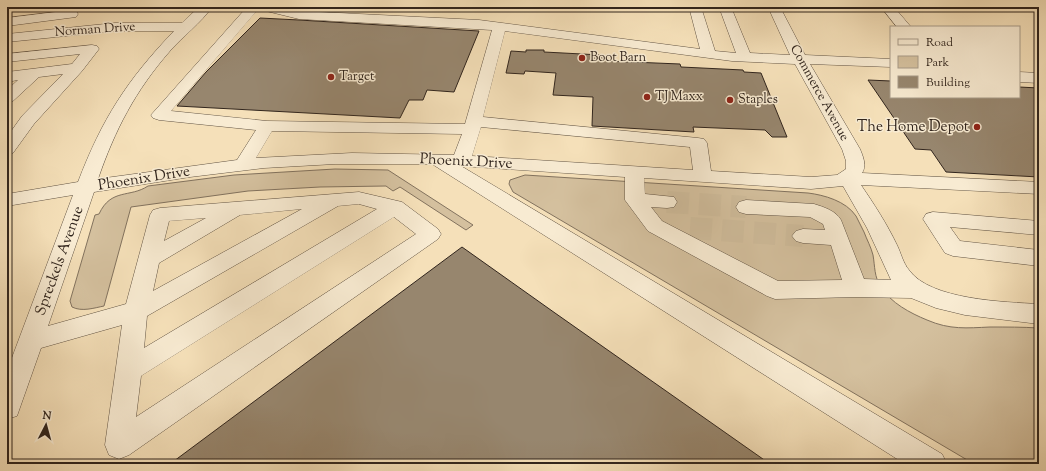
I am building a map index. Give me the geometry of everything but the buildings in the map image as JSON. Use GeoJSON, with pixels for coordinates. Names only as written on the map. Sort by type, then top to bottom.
{"type":"FeatureCollection","features":[{"type":"Feature","properties":{"kind":"street","name":"Spreckels Avenue"},"geometry":{"type":"LineString","coordinates":[[7,407],[97,157],[116,115],[136,83],[162,50],[206,7]]}},
{"type":"Feature","properties":{"kind":"street"},"geometry":{"type":"LineString","coordinates":[[254,7],[159,115],[267,126],[474,125],[698,143],[703,176]]}},
{"type":"Feature","properties":{"kind":"street"},"geometry":{"type":"LineString","coordinates":[[266,7],[299,15],[472,24],[745,58],[890,63]]}},
{"type":"Feature","properties":{"kind":"street"},"geometry":{"type":"LineString","coordinates":[[695,7],[709,54]]}},
{"type":"Feature","properties":{"kind":"street"},"geometry":{"type":"LineString","coordinates":[[725,7],[745,58]]}},
{"type":"Feature","properties":{"kind":"street","name":"Commerce Avenue"},"geometry":{"type":"LineString","coordinates":[[774,7],[800,60],[851,149],[855,161],[855,170],[847,178]]}},
{"type":"Feature","properties":{"kind":"street"},"geometry":{"type":"LineString","coordinates":[[887,7],[903,26]]}},
{"type":"Feature","properties":{"kind":"street"},"geometry":{"type":"LineString","coordinates":[[7,22],[77,10]]}},
{"type":"Feature","properties":{"kind":"street"},"geometry":{"type":"LineString","coordinates":[[43,34],[77,10]]}},
{"type":"Feature","properties":{"kind":"street","name":"Norman Drive"},"geometry":{"type":"LineString","coordinates":[[7,38],[116,28],[184,27]]}},
{"type":"Feature","properties":{"kind":"street"},"geometry":{"type":"LineString","coordinates":[[461,161],[474,125],[500,27]]}},
{"type":"Feature","properties":{"kind":"street"},"geometry":{"type":"LineString","coordinates":[[7,58],[92,49],[77,68],[59,85],[28,120],[7,149]]}},
{"type":"Feature","properties":{"kind":"street"},"geometry":{"type":"LineString","coordinates":[[35,74],[49,53]]}},
{"type":"Feature","properties":{"kind":"street"},"geometry":{"type":"LineString","coordinates":[[9,90],[35,74],[77,68]]}},
{"type":"Feature","properties":{"kind":"street"},"geometry":{"type":"LineString","coordinates":[[1020,77],[1039,78]]}},
{"type":"Feature","properties":{"kind":"street"},"geometry":{"type":"LineString","coordinates":[[242,166],[267,126]]}},
{"type":"Feature","properties":{"kind":"street","name":"Phoenix Drive"},"geometry":{"type":"LineString","coordinates":[[7,200],[213,168],[300,160],[369,158],[437,159],[811,182],[839,181],[847,178],[1039,188]]}},
{"type":"Feature","properties":{"kind":"street"},"geometry":{"type":"LineString","coordinates":[[437,159],[932,464]]}},
{"type":"Feature","properties":{"kind":"street"},"geometry":{"type":"LineString","coordinates":[[634,172],[635,200],[654,226],[775,290],[856,288],[913,289],[942,301],[994,310],[1039,314]]}},
{"type":"Feature","properties":{"kind":"street"},"geometry":{"type":"LineString","coordinates":[[847,178],[874,220],[901,277],[913,289]]}},
{"type":"Feature","properties":{"kind":"street"},"geometry":{"type":"LineString","coordinates":[[359,198],[395,207],[431,234],[119,445],[136,312],[160,215],[334,200],[359,198]]}},
{"type":"Feature","properties":{"kind":"street"},"geometry":{"type":"LineString","coordinates":[[31,341],[136,312],[334,200]]}},
{"type":"Feature","properties":{"kind":"street"},"geometry":{"type":"LineString","coordinates":[[635,200],[666,202]]}},
{"type":"Feature","properties":{"kind":"street"},"geometry":{"type":"LineString","coordinates":[[129,370],[395,207]]}},
{"type":"Feature","properties":{"kind":"street"},"geometry":{"type":"LineString","coordinates":[[746,207],[814,211],[831,220],[856,288]]}},
{"type":"Feature","properties":{"kind":"street"},"geometry":{"type":"LineString","coordinates":[[149,259],[239,208]]}},
{"type":"Feature","properties":{"kind":"street"},"geometry":{"type":"LineString","coordinates":[[1039,228],[934,219],[953,248],[1039,258]]}},
{"type":"Feature","properties":{"kind":"street"},"geometry":{"type":"LineString","coordinates":[[654,226],[690,228]]}},
{"type":"Feature","properties":{"kind":"street"},"geometry":{"type":"LineString","coordinates":[[803,236],[830,238],[837,233]]}},
{"type":"Feature","properties":{"kind":"green space"},"geometry":{"type":"Polygon","coordinates":[[[335,169],[388,170],[473,225],[466,230],[400,187],[393,191],[386,186],[320,187],[248,191],[131,207],[104,306],[92,309],[72,307],[70,301],[95,215],[99,214],[109,200],[141,190],[148,186],[234,175],[335,169]]]}},
{"type":"Feature","properties":{"kind":"green space"},"geometry":{"type":"Polygon","coordinates":[[[525,175],[808,193],[828,197],[847,206],[856,216],[864,232],[873,255],[876,275],[879,283],[885,293],[901,307],[927,320],[951,327],[1039,328],[1039,464],[974,464],[513,192],[509,184],[510,180],[525,175]]]}},
{"type":"Feature","properties":{"kind":"tunnel"},"geometry":{"type":"LineString","coordinates":[[667,202],[746,207]]}},
{"type":"Feature","properties":{"kind":"tunnel"},"geometry":{"type":"LineString","coordinates":[[690,228],[803,236]]}},
{"type":"Feature","properties":{"kind":"place","name":"Boot Barn"},"geometry":{"type":"Point","coordinates":[582,58]}},
{"type":"Feature","properties":{"kind":"place","name":"Target"},"geometry":{"type":"Point","coordinates":[331,77]}},
{"type":"Feature","properties":{"kind":"place","name":"TJ Maxx"},"geometry":{"type":"Point","coordinates":[647,97]}},
{"type":"Feature","properties":{"kind":"place","name":"Staples"},"geometry":{"type":"Point","coordinates":[730,100]}},
{"type":"Feature","properties":{"kind":"place","name":"The Home Depot"},"geometry":{"type":"Point","coordinates":[977,127]}}]}
